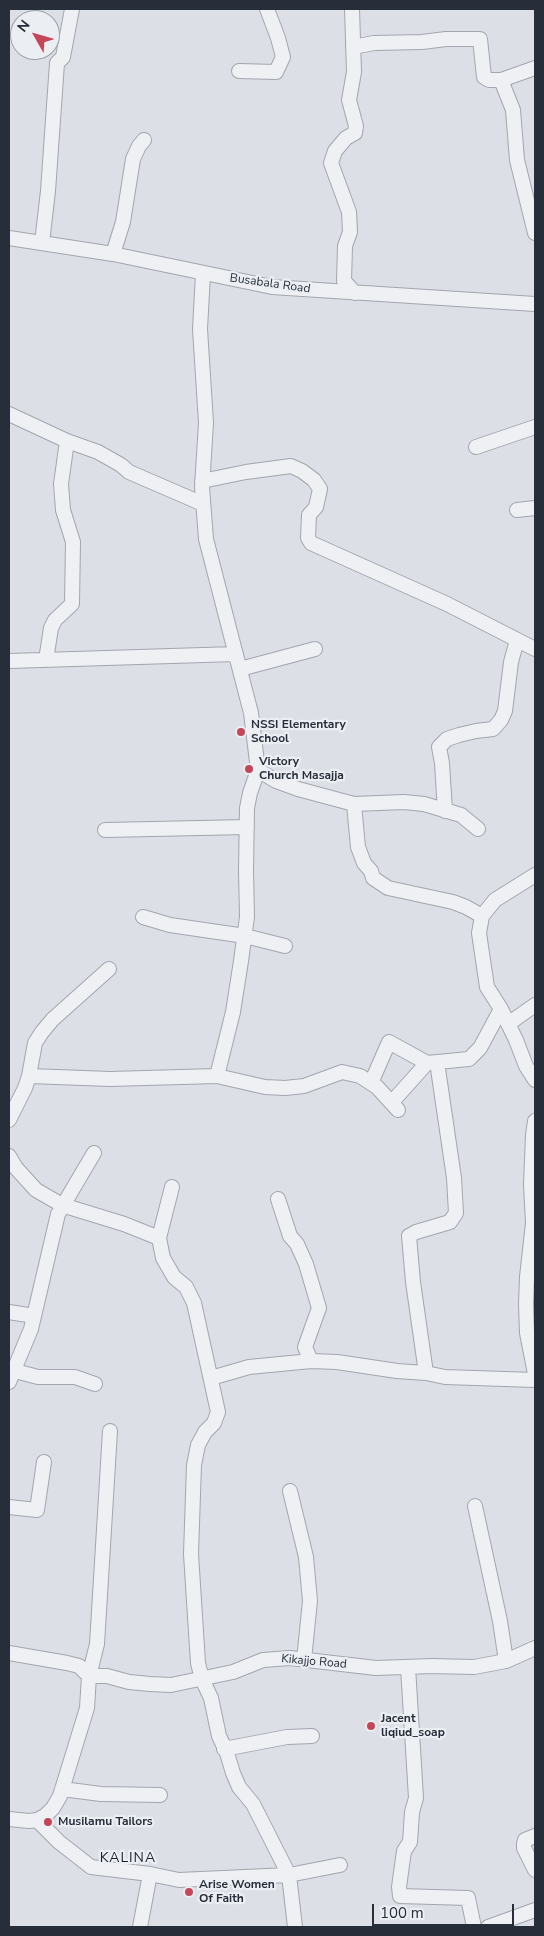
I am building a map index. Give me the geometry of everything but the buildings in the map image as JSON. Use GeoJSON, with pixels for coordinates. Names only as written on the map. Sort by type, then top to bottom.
{"type":"FeatureCollection","features":[{"type":"Feature","properties":{"kind":"street"},"geometry":{"type":"LineString","coordinates":[[42,243],[49,182],[57,63],[62,57],[72,9]]}},
{"type":"Feature","properties":{"kind":"street"},"geometry":{"type":"LineString","coordinates":[[239,71],[276,72],[283,57],[267,9]]}},
{"type":"Feature","properties":{"kind":"street"},"geometry":{"type":"LineString","coordinates":[[352,9],[354,72],[349,100],[356,133],[346,138],[335,151],[331,163],[349,212],[350,232],[345,246],[344,281],[354,292]]}},
{"type":"Feature","properties":{"kind":"street"},"geometry":{"type":"LineString","coordinates":[[353,47],[374,43],[422,42],[446,39],[480,40],[484,77],[489,80],[501,80],[535,68]]}},
{"type":"Feature","properties":{"kind":"street"},"geometry":{"type":"LineString","coordinates":[[501,80],[513,110],[516,160],[535,233]]}},
{"type":"Feature","properties":{"kind":"street"},"geometry":{"type":"LineString","coordinates":[[113,254],[123,222],[133,159],[144,140]]}},
{"type":"Feature","properties":{"kind":"street","name":"Busabala Road"},"geometry":{"type":"LineString","coordinates":[[9,238],[113,254],[272,287],[535,304]]}},
{"type":"Feature","properties":{"kind":"street"},"geometry":{"type":"LineString","coordinates":[[203,274],[200,329],[206,423],[202,481],[206,539],[251,713],[258,770],[247,808],[247,917],[234,1002],[217,1076]]}},
{"type":"Feature","properties":{"kind":"street"},"geometry":{"type":"LineString","coordinates":[[9,414],[67,441],[98,452],[129,472],[203,504]]}},
{"type":"Feature","properties":{"kind":"street"},"geometry":{"type":"LineString","coordinates":[[476,447],[535,427]]}},
{"type":"Feature","properties":{"kind":"street"},"geometry":{"type":"LineString","coordinates":[[46,660],[51,628],[55,620],[72,604],[73,542],[63,510],[61,484],[67,441]]}},
{"type":"Feature","properties":{"kind":"street"},"geometry":{"type":"LineString","coordinates":[[202,481],[246,472],[291,466],[302,471],[314,480],[320,489],[316,508],[309,515],[308,538],[311,543],[447,604],[535,649]]}},
{"type":"Feature","properties":{"kind":"street"},"geometry":{"type":"LineString","coordinates":[[517,510],[535,508]]}},
{"type":"Feature","properties":{"kind":"street"},"geometry":{"type":"LineString","coordinates":[[445,811],[439,747],[447,739],[453,737],[493,729],[501,720],[505,711],[511,662],[517,640]]}},
{"type":"Feature","properties":{"kind":"street"},"geometry":{"type":"LineString","coordinates":[[240,669],[315,649]]}},
{"type":"Feature","properties":{"kind":"street"},"geometry":{"type":"LineString","coordinates":[[9,661],[236,654]]}},
{"type":"Feature","properties":{"kind":"street"},"geometry":{"type":"LineString","coordinates":[[258,770],[276,781],[298,789],[354,804],[404,802],[424,804],[461,815],[478,829]]}},
{"type":"Feature","properties":{"kind":"street"},"geometry":{"type":"LineString","coordinates":[[354,804],[358,847],[364,863],[371,871],[373,878],[388,888],[453,902],[482,916]]}},
{"type":"Feature","properties":{"kind":"street"},"geometry":{"type":"LineString","coordinates":[[105,830],[247,828]]}},
{"type":"Feature","properties":{"kind":"street"},"geometry":{"type":"LineString","coordinates":[[535,875],[495,900],[482,916],[479,933],[487,987],[501,1009],[526,1066],[535,1080]]}},
{"type":"Feature","properties":{"kind":"street"},"geometry":{"type":"LineString","coordinates":[[143,917],[170,925],[244,936],[285,946]]}},
{"type":"Feature","properties":{"kind":"street"},"geometry":{"type":"LineString","coordinates":[[9,1120],[29,1076],[35,1043],[42,1032],[108,969]]}},
{"type":"Feature","properties":{"kind":"street"},"geometry":{"type":"LineString","coordinates":[[508,1024],[535,1005]]}},
{"type":"Feature","properties":{"kind":"street"},"geometry":{"type":"LineString","coordinates":[[371,1083],[389,1042],[432,1063],[469,1059],[480,1048],[501,1009]]}},
{"type":"Feature","properties":{"kind":"street"},"geometry":{"type":"LineString","coordinates":[[29,1076],[110,1079],[217,1076],[265,1087],[285,1088],[304,1086],[342,1072],[360,1076],[371,1083],[395,1106],[432,1063]]}},
{"type":"Feature","properties":{"kind":"street"},"geometry":{"type":"LineString","coordinates":[[426,1373],[413,1282],[409,1236],[416,1232],[450,1222],[456,1213],[454,1178],[432,1063]]}},
{"type":"Feature","properties":{"kind":"street"},"geometry":{"type":"LineString","coordinates":[[535,1121],[531,1184],[533,1223],[526,1304],[527,1333],[535,1374]]}},
{"type":"Feature","properties":{"kind":"street"},"geometry":{"type":"LineString","coordinates":[[94,1153],[62,1206],[55,1224],[51,1250],[34,1316],[12,1376],[75,1378],[94,1384]]}},
{"type":"Feature","properties":{"kind":"street"},"geometry":{"type":"LineString","coordinates":[[9,1156],[16,1168],[36,1190],[62,1206],[124,1224],[159,1238]]}},
{"type":"Feature","properties":{"kind":"street"},"geometry":{"type":"LineString","coordinates":[[172,1187],[159,1238],[163,1258],[174,1276],[186,1287],[194,1302],[210,1378],[215,1391],[218,1412],[214,1424],[205,1432],[198,1445],[194,1465],[191,1554],[195,1639],[202,1679],[211,1698],[214,1720],[239,1787],[253,1804],[289,1875],[295,1927]]}},
{"type":"Feature","properties":{"kind":"street"},"geometry":{"type":"LineString","coordinates":[[278,1199],[290,1236],[297,1244],[306,1264],[319,1308],[305,1347],[311,1361]]}},
{"type":"Feature","properties":{"kind":"street"},"geometry":{"type":"LineString","coordinates":[[9,1312],[34,1316]]}},
{"type":"Feature","properties":{"kind":"street"},"geometry":{"type":"LineString","coordinates":[[210,1378],[249,1367],[311,1361],[337,1362],[445,1377],[535,1380]]}},
{"type":"Feature","properties":{"kind":"street"},"geometry":{"type":"LineString","coordinates":[[9,1819],[37,1820],[53,1808],[62,1789],[87,1708],[89,1676],[97,1644],[110,1431]]}},
{"type":"Feature","properties":{"kind":"street"},"geometry":{"type":"LineString","coordinates":[[9,1508],[37,1510],[44,1462]]}},
{"type":"Feature","properties":{"kind":"street"},"geometry":{"type":"LineString","coordinates":[[290,1491],[306,1557],[309,1592],[304,1660]]}},
{"type":"Feature","properties":{"kind":"street"},"geometry":{"type":"LineString","coordinates":[[476,1506],[500,1621],[506,1661]]}},
{"type":"Feature","properties":{"kind":"street","name":"Kikajjo Road"},"geometry":{"type":"LineString","coordinates":[[9,1653],[79,1666],[89,1676],[107,1676],[129,1682],[170,1685],[233,1672],[264,1660],[290,1658],[376,1668],[474,1667],[506,1661],[535,1648]]}},
{"type":"Feature","properties":{"kind":"street"},"geometry":{"type":"LineString","coordinates":[[408,1667],[416,1798],[412,1812],[410,1842],[404,1851],[399,1887],[400,1896],[468,1898],[474,1927]]}},
{"type":"Feature","properties":{"kind":"street"},"geometry":{"type":"LineString","coordinates":[[224,1749],[287,1737],[312,1736]]}},
{"type":"Feature","properties":{"kind":"street"},"geometry":{"type":"LineString","coordinates":[[62,1789],[101,1794],[160,1795]]}},
{"type":"Feature","properties":{"kind":"street"},"geometry":{"type":"LineString","coordinates":[[37,1820],[59,1842],[91,1867],[150,1874],[179,1880],[289,1875],[340,1865]]}},
{"type":"Feature","properties":{"kind":"street"},"geometry":{"type":"LineString","coordinates":[[535,1836],[525,1840],[524,1844],[524,1848],[535,1870]]}},
{"type":"Feature","properties":{"kind":"street"},"geometry":{"type":"LineString","coordinates":[[140,1927],[150,1874]]}},
{"type":"Feature","properties":{"kind":"street"},"geometry":{"type":"LineString","coordinates":[[488,1927],[535,1910]]}},
{"type":"Feature","properties":{"kind":"place","name":"NSSI Elementary School"},"geometry":{"type":"Point","coordinates":[241,732]}},
{"type":"Feature","properties":{"kind":"place","name":"Victory Church Masajja"},"geometry":{"type":"Point","coordinates":[249,769]}},
{"type":"Feature","properties":{"kind":"place","name":"Jacent liqiud_soap"},"geometry":{"type":"Point","coordinates":[371,1726]}},
{"type":"Feature","properties":{"kind":"place","name":"Musilamu Tailors"},"geometry":{"type":"Point","coordinates":[48,1822]}},
{"type":"Feature","properties":{"kind":"place","name":"Arise Women Of Faith"},"geometry":{"type":"Point","coordinates":[189,1892]}},
{"type":"Feature","properties":{"kind":"district","name":"KALINA"},"geometry":{"type":"Point","coordinates":[128,1859]}}]}
